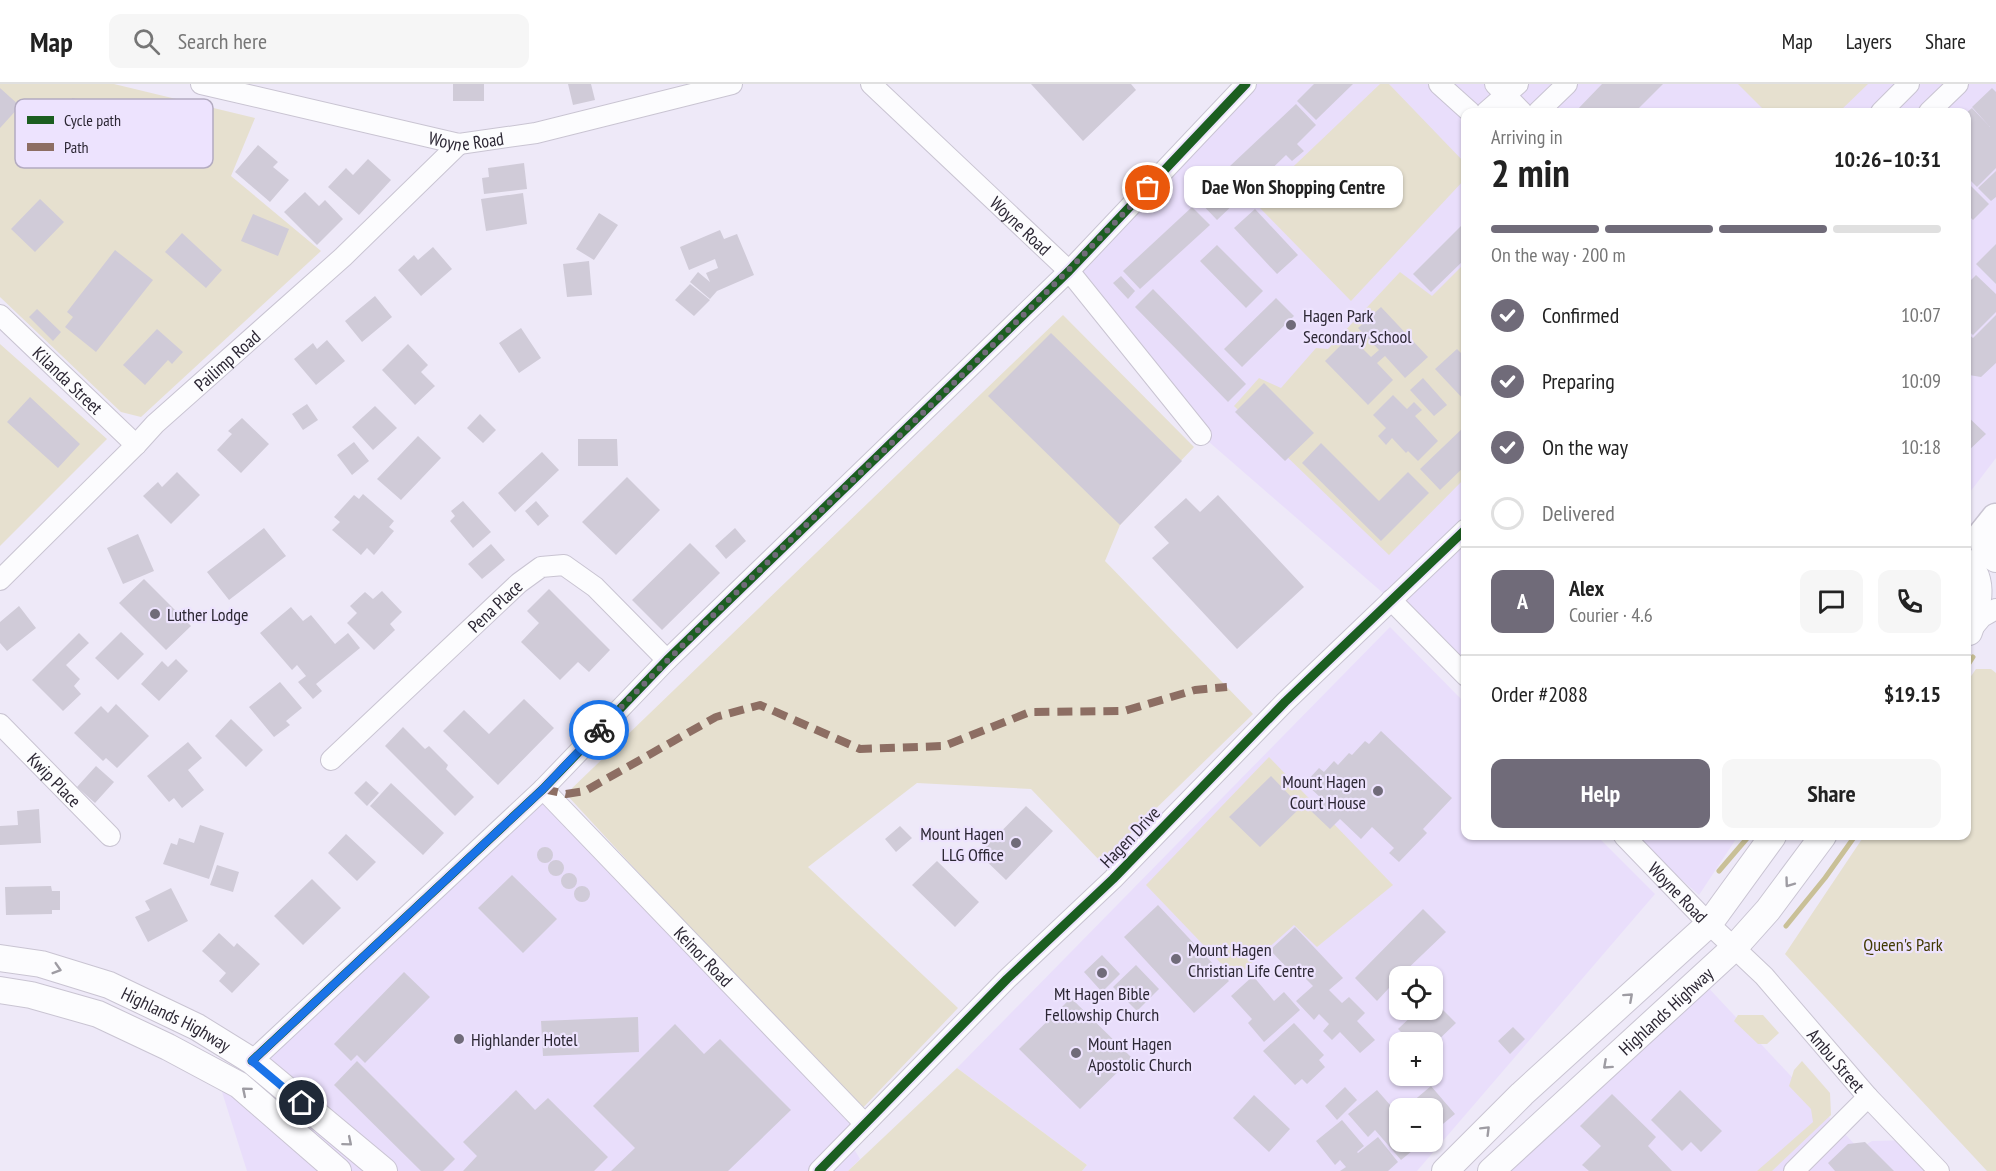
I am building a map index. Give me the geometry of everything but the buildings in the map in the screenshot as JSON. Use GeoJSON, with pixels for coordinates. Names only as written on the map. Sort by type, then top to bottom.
{"type":"FeatureCollection","features":[{"type":"Feature","properties":{"kind":"main road"},"geometry":{"type":"LineString","coordinates":[[1971,619],[1977,605],[1981,579]]}},
{"type":"Feature","properties":{"kind":"main road","name":"Highlands Highway"},"geometry":{"type":"LineString","coordinates":[[1445,1171],[1522,1094],[1709,924],[1770,840]]}},
{"type":"Feature","properties":{"kind":"main road","name":"Highlands Highway"},"geometry":{"type":"LineString","coordinates":[[1491,1171],[1734,948],[1768,910],[1820,840]]}},
{"type":"Feature","properties":{"kind":"main road","name":"Highlands Highway"},"geometry":{"type":"LineString","coordinates":[[0,958],[41,964],[109,985],[197,1027],[252,1061],[384,1171]]}},
{"type":"Feature","properties":{"kind":"main road","name":"Highlands Highway"},"geometry":{"type":"LineString","coordinates":[[0,990],[31,995],[98,1014],[168,1047],[239,1085],[338,1171]]}},
{"type":"Feature","properties":{"kind":"street","name":"Woyne Road"},"geometry":{"type":"LineString","coordinates":[[201,84],[459,144],[536,133],[732,84]]}},
{"type":"Feature","properties":{"kind":"street","name":"Woyne Road"},"geometry":{"type":"LineString","coordinates":[[871,84],[1069,271],[1201,435]]}},
{"type":"Feature","properties":{"kind":"street"},"geometry":{"type":"LineString","coordinates":[[252,1061],[543,789],[667,660],[1069,271],[1246,84]]}},
{"type":"Feature","properties":{"kind":"street"},"geometry":{"type":"LineString","coordinates":[[1439,84],[1466,108]]}},
{"type":"Feature","properties":{"kind":"street"},"geometry":{"type":"LineString","coordinates":[[1542,108],[1567,84]]}},
{"type":"Feature","properties":{"kind":"street"},"geometry":{"type":"LineString","coordinates":[[1885,108],[1909,84]]}},
{"type":"Feature","properties":{"kind":"street"},"geometry":{"type":"LineString","coordinates":[[1933,108],[1958,84]]}},
{"type":"Feature","properties":{"kind":"street"},"geometry":{"type":"LineString","coordinates":[[1489,108],[1506,88],[1519,108]]}},
{"type":"Feature","properties":{"kind":"street","name":"Pailimp Road"},"geometry":{"type":"LineString","coordinates":[[0,580],[136,445],[154,424],[343,257],[459,144]]}},
{"type":"Feature","properties":{"kind":"street","name":"Kilanda Street"},"geometry":{"type":"LineString","coordinates":[[0,315],[136,445]]}},
{"type":"Feature","properties":{"kind":"street","name":"Hagen Drive"},"geometry":{"type":"LineString","coordinates":[[819,1171],[1007,979],[1113,879],[1285,702],[1461,534]]}},
{"type":"Feature","properties":{"kind":"street","name":"Pena Place"},"geometry":{"type":"LineString","coordinates":[[331,760],[511,590],[541,567],[564,565],[595,587],[667,660]]}},
{"type":"Feature","properties":{"kind":"street"},"geometry":{"type":"LineString","coordinates":[[1391,600],[1461,671]]}},
{"type":"Feature","properties":{"kind":"street"},"geometry":{"type":"LineString","coordinates":[[1971,625],[1996,609]]}},
{"type":"Feature","properties":{"kind":"street","name":"Kwip Place"},"geometry":{"type":"LineString","coordinates":[[0,724],[110,836]]}},
{"type":"Feature","properties":{"kind":"street","name":"Keinor Road"},"geometry":{"type":"LineString","coordinates":[[543,789],[865,1124]]}},
{"type":"Feature","properties":{"kind":"street","name":"Woyne Road"},"geometry":{"type":"LineString","coordinates":[[1628,840],[1734,948]]}},
{"type":"Feature","properties":{"kind":"street","name":"Ambu Street"},"geometry":{"type":"LineString","coordinates":[[1734,948],[1764,976],[1868,1097],[1940,1171]]}},
{"type":"Feature","properties":{"kind":"street"},"geometry":{"type":"LineString","coordinates":[[1794,1171],[1868,1097]]}},
{"type":"Feature","properties":{"kind":"shaded area","name":"Hagen Park Secondary School"},"geometry":{"type":"Polygon","coordinates":[[[1246,84],[1996,84],[1996,458],[1971,491],[1971,108],[1461,108],[1461,672],[1391,600],[1201,435],[1069,271],[1246,84]]]}},
{"type":"Feature","properties":{"kind":"shaded area"},"geometry":{"type":"Polygon","coordinates":[[[1390,627],[1461,699],[1461,840],[1601,840],[1655,894],[1443,1141],[1443,1098],[1389,1098],[1389,1152],[1433,1152],[1417,1171],[1082,1171],[1087,1165],[957,1068],[1390,627]]]}},
{"type":"Feature","properties":{"kind":"shaded area"},"geometry":{"type":"Polygon","coordinates":[[[543,789],[865,1124],[848,1139],[860,1159],[848,1171],[247,1171],[222,1092],[252,1061],[543,789]]]}},
{"type":"Feature","properties":{"kind":"shaded area"},"geometry":{"type":"Polygon","coordinates":[[[1637,840],[1735,840],[1699,895],[1637,840]]]}},
{"type":"Feature","properties":{"kind":"shaded area"},"geometry":{"type":"Polygon","coordinates":[[[1704,983],[1859,1149],[1872,1141],[1914,1140],[1947,1171],[1497,1171],[1704,983]]]}},
{"type":"Feature","properties":{"kind":"green space"},"geometry":{"type":"Polygon","coordinates":[[[0,84],[114,84],[176,99],[15,99],[15,168],[213,168],[213,108],[255,118],[231,176],[321,251],[141,417],[121,412],[0,297],[0,84]]]}},
{"type":"Feature","properties":{"kind":"green space"},"geometry":{"type":"Polygon","coordinates":[[[1380,84],[1389,84],[1461,159],[1461,183],[1351,301],[1255,203],[1380,84]]]}},
{"type":"Feature","properties":{"kind":"green space"},"geometry":{"type":"Polygon","coordinates":[[[1738,84],[1868,84],[1843,108],[1762,108],[1738,84]]]}},
{"type":"Feature","properties":{"kind":"green space"},"geometry":{"type":"Polygon","coordinates":[[[1461,267],[1461,482],[1389,555],[1234,406],[1259,378],[1281,388],[1316,348],[1328,349],[1400,272],[1432,296],[1461,267]]]}},
{"type":"Feature","properties":{"kind":"green space"},"geometry":{"type":"Polygon","coordinates":[[[1063,315],[1194,447],[1120,525],[1105,561],[1253,714],[1101,862],[1031,789],[917,783],[808,867],[958,1008],[859,1112],[566,794],[1063,315]]]}},
{"type":"Feature","properties":{"kind":"green space"},"geometry":{"type":"Polygon","coordinates":[[[0,344],[107,439],[0,546],[0,344]]]}},
{"type":"Feature","properties":{"kind":"green space","name":"Queen's Park"},"geometry":{"type":"Polygon","coordinates":[[[1976,669],[1991,669],[1996,673],[1996,1171],[1987,1171],[1785,954],[1861,840],[1971,840],[1971,676],[1976,669]]]}},
{"type":"Feature","properties":{"kind":"green space"},"geometry":{"type":"Polygon","coordinates":[[[1269,757],[1393,885],[1317,947],[1294,925],[1235,978],[1146,885],[1269,757]]]}},
{"type":"Feature","properties":{"kind":"green space"},"geometry":{"type":"Polygon","coordinates":[[[1738,1015],[1763,1015],[1779,1033],[1767,1044],[1758,1044],[1734,1021],[1738,1015]]]}},
{"type":"Feature","properties":{"kind":"green space"},"geometry":{"type":"Polygon","coordinates":[[[1802,1061],[1830,1093],[1831,1115],[1772,1171],[1757,1171],[1813,1122],[1811,1109],[1789,1086],[1794,1070],[1802,1061]]]}},
{"type":"Feature","properties":{"kind":"green space"},"geometry":{"type":"Polygon","coordinates":[[[957,1068],[1087,1165],[1082,1171],[848,1171],[957,1068]]]}},
{"type":"Feature","properties":{"kind":"waterway"},"geometry":{"type":"LineString","coordinates":[[1719,871],[1746,840]]}},
{"type":"Feature","properties":{"kind":"waterway"},"geometry":{"type":"LineString","coordinates":[[1786,926],[1852,840]]}},
{"type":"Feature","properties":{"kind":"marked path"},"geometry":{"type":"LineString","coordinates":[[543,789],[566,794],[585,791],[716,717],[760,705],[860,749],[944,746],[1030,712],[1124,711],[1195,690],[1227,687]]}},
{"type":"Feature","properties":{"kind":"cycle path"},"geometry":{"type":"LineString","coordinates":[[252,1061],[543,789],[667,660],[1069,271],[1246,84]]}},
{"type":"Feature","properties":{"kind":"cycle path"},"geometry":{"type":"LineString","coordinates":[[819,1171],[1007,979],[1113,879],[1285,702],[1461,534]]}},
{"type":"Feature","properties":{"kind":"way so far"},"geometry":{"type":"LineString","coordinates":[[599,730],[667,660],[1069,271],[1148,188]]}},
{"type":"Feature","properties":{"kind":"place","name":"Dae Won Shopping Centre"},"geometry":{"type":"Point","coordinates":[1148,188]}},
{"type":"Feature","properties":{"kind":"place","name":"Hagen Park Secondary School"},"geometry":{"type":"Point","coordinates":[1291,325]}},
{"type":"Feature","properties":{"kind":"place","name":"Luther Lodge"},"geometry":{"type":"Point","coordinates":[155,614]}},
{"type":"Feature","properties":{"kind":"place","name":"Mount Hagen Court House"},"geometry":{"type":"Point","coordinates":[1378,791]}},
{"type":"Feature","properties":{"kind":"place","name":"Mount Hagen LLG Office"},"geometry":{"type":"Point","coordinates":[1016,843]}},
{"type":"Feature","properties":{"kind":"place","name":"Mount Hagen Christian Life Centre"},"geometry":{"type":"Point","coordinates":[1176,959]}},
{"type":"Feature","properties":{"kind":"place","name":"Mt Hagen Bible Fellowship Church"},"geometry":{"type":"Point","coordinates":[1102,973]}},
{"type":"Feature","properties":{"kind":"place","name":"Highlander Hotel"},"geometry":{"type":"Point","coordinates":[459,1039]}},
{"type":"Feature","properties":{"kind":"place","name":"Mount Hagen Apostolic Church"},"geometry":{"type":"Point","coordinates":[1076,1053]}},
{"type":"Feature","properties":{"kind":"route"},"geometry":{"type":"LineString","coordinates":[[302,1103],[252,1061],[543,789],[599,730]]}}]}
